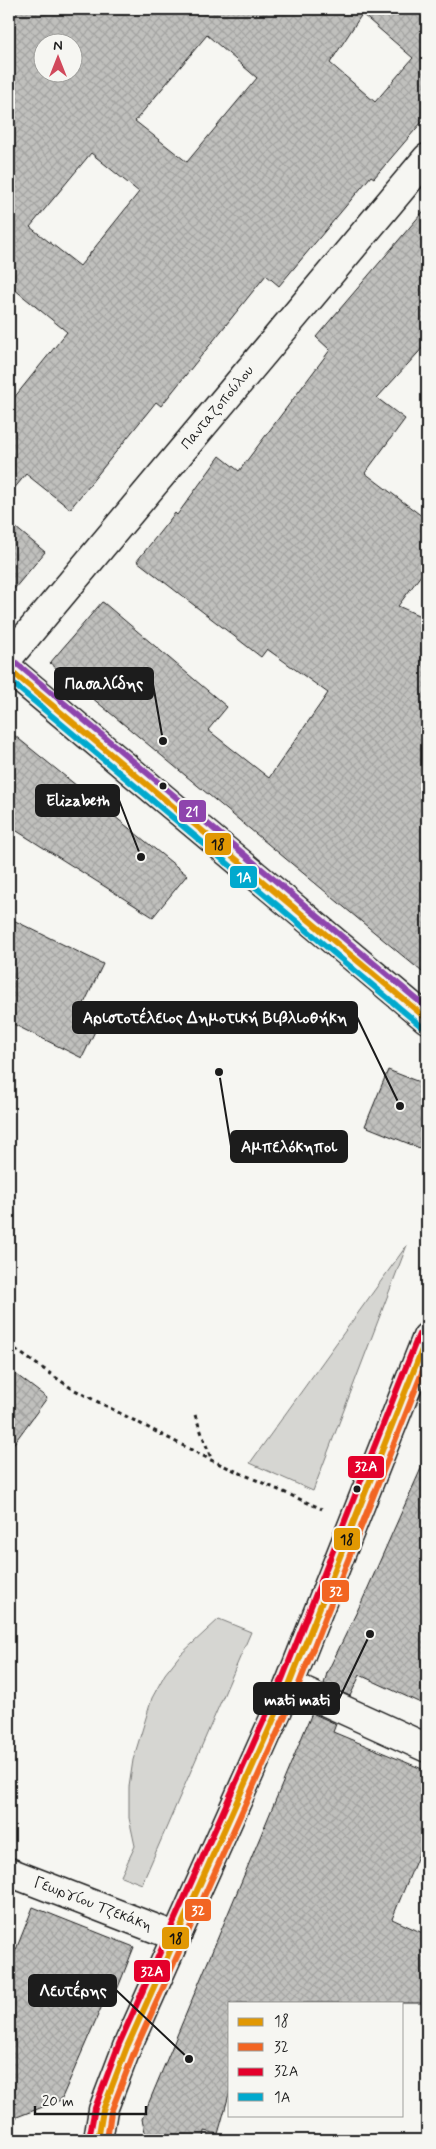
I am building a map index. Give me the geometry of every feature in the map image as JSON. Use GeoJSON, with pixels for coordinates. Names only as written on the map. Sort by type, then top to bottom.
{"type":"FeatureCollection","features":[{"type":"Feature","properties":{"kind":"main road","name":"Πανταζοπούλου"},"geometry":{"type":"LineString","coordinates":[[9,657],[427,158]]}},
{"type":"Feature","properties":{"kind":"main road"},"geometry":{"type":"LineString","coordinates":[[9,669],[427,1019]]}},
{"type":"Feature","properties":{"kind":"main road"},"geometry":{"type":"LineString","coordinates":[[98,2140],[103,2110],[113,2080],[289,1685],[427,1337]]}},
{"type":"Feature","properties":{"kind":"main road"},"geometry":{"type":"LineString","coordinates":[[289,1685],[427,1748]]}},
{"type":"Feature","properties":{"kind":"main road","name":"Γεωργίου Τζεκάκη"},"geometry":{"type":"LineString","coordinates":[[9,1872],[177,1938]]}},
{"type":"Feature","properties":{"kind":"path"},"geometry":{"type":"LineString","coordinates":[[9,1345],[71,1388],[212,1461],[353,1522]]}},
{"type":"Feature","properties":{"kind":"path"},"geometry":{"type":"LineString","coordinates":[[195,1415],[212,1461]]}},
{"type":"Feature","properties":{"kind":"shaded area"},"geometry":{"type":"Polygon","coordinates":[[[407,1245],[313,1491],[250,1463],[407,1245]]]}},
{"type":"Feature","properties":{"kind":"shaded area"},"geometry":{"type":"Polygon","coordinates":[[[219,1619],[251,1632],[142,1884],[121,1876],[135,1846],[129,1818],[129,1787],[133,1760],[152,1698],[165,1674],[180,1655],[219,1619]]]}},
{"type":"Feature","properties":{"kind":"building"},"geometry":{"type":"Polygon","coordinates":[[[9,9],[427,9],[427,116],[374,178],[371,176],[279,286],[266,275],[161,406],[156,402],[70,509],[26,474],[9,495],[9,404],[67,332],[9,285],[9,9]],[[362,14],[330,63],[375,102],[413,58],[362,14]],[[207,35],[135,121],[187,162],[257,78],[207,35]],[[91,153],[30,227],[80,266],[139,192],[91,153]]]}},
{"type":"Feature","properties":{"kind":"building"},"geometry":{"type":"Polygon","coordinates":[[[427,207],[427,343],[377,398],[405,419],[365,473],[427,520],[427,567],[398,606],[427,619],[427,976],[50,663],[102,602],[104,603],[227,707],[208,730],[269,778],[328,693],[267,649],[261,657],[137,561],[175,513],[177,515],[220,456],[239,471],[330,350],[316,337],[427,207]]]}},
{"type":"Feature","properties":{"kind":"building"},"geometry":{"type":"Polygon","coordinates":[[[9,522],[45,552],[9,595],[9,522]]]}},
{"type":"Feature","properties":{"kind":"building"},"geometry":{"type":"Polygon","coordinates":[[[9,731],[187,875],[153,917],[9,826],[9,731]]]}},
{"type":"Feature","properties":{"kind":"building"},"geometry":{"type":"Polygon","coordinates":[[[9,918],[103,964],[79,1014],[99,1023],[82,1058],[9,1022],[9,918]]]}},
{"type":"Feature","properties":{"kind":"building"},"geometry":{"type":"Polygon","coordinates":[[[388,1070],[427,1085],[427,1151],[365,1126],[388,1070]]]}},
{"type":"Feature","properties":{"kind":"building"},"geometry":{"type":"Polygon","coordinates":[[[9,1369],[47,1398],[9,1450],[9,1369]]]}},
{"type":"Feature","properties":{"kind":"building"},"geometry":{"type":"Polygon","coordinates":[[[427,1455],[427,1706],[360,1675],[350,1696],[324,1684],[327,1673],[363,1599],[427,1455]]]}},
{"type":"Feature","properties":{"kind":"building"},"geometry":{"type":"Polygon","coordinates":[[[312,1713],[336,1724],[333,1732],[427,1771],[427,1834],[392,1919],[427,1935],[427,2003],[228,2002],[228,2098],[218,2134],[205,2131],[204,2140],[147,2140],[142,2119],[312,1713]]]}},
{"type":"Feature","properties":{"kind":"building"},"geometry":{"type":"Polygon","coordinates":[[[33,1907],[134,1947],[115,1995],[108,1992],[61,2100],[9,2120],[9,1967],[33,1907]]]}},
{"type":"Feature","properties":{"kind":"transit line","name":"21"},"geometry":{"type":"LineString","coordinates":[[15,662],[427,1008]]}},
{"type":"Feature","properties":{"kind":"transit line","name":"18"},"geometry":{"type":"LineString","coordinates":[[9,669],[427,1019]]}},
{"type":"Feature","properties":{"kind":"transit line","name":"1Α"},"geometry":{"type":"LineString","coordinates":[[9,680],[421,1026]]}},
{"type":"Feature","properties":{"kind":"transit line","name":"32Α"},"geometry":{"type":"LineString","coordinates":[[89,2139],[95,2108],[119,2044],[281,1682],[419,1334]]}},
{"type":"Feature","properties":{"kind":"transit line","name":"18"},"geometry":{"type":"LineString","coordinates":[[98,2140],[103,2110],[127,2047],[289,1685],[427,1337]]}},
{"type":"Feature","properties":{"kind":"transit line","name":"32"},"geometry":{"type":"LineString","coordinates":[[107,2140],[111,2112],[135,2050],[297,1689],[427,1360]]}},
{"type":"Feature","properties":{"kind":"place","name":"Πασαλίδης"},"geometry":{"type":"Point","coordinates":[163,741]}},
{"type":"Feature","properties":{"kind":"place","name":"Elizabeth"},"geometry":{"type":"Point","coordinates":[141,857]}},
{"type":"Feature","properties":{"kind":"place","name":"Αμπελόκηποι"},"geometry":{"type":"Point","coordinates":[219,1072]}},
{"type":"Feature","properties":{"kind":"place","name":"Αριστοτέλειος Δημοτική Βιβλιοθήκη"},"geometry":{"type":"Point","coordinates":[400,1106]}},
{"type":"Feature","properties":{"kind":"place","name":"mati mati"},"geometry":{"type":"Point","coordinates":[370,1634]}},
{"type":"Feature","properties":{"kind":"place","name":"Λευτέρης"},"geometry":{"type":"Point","coordinates":[189,2059]}}]}
